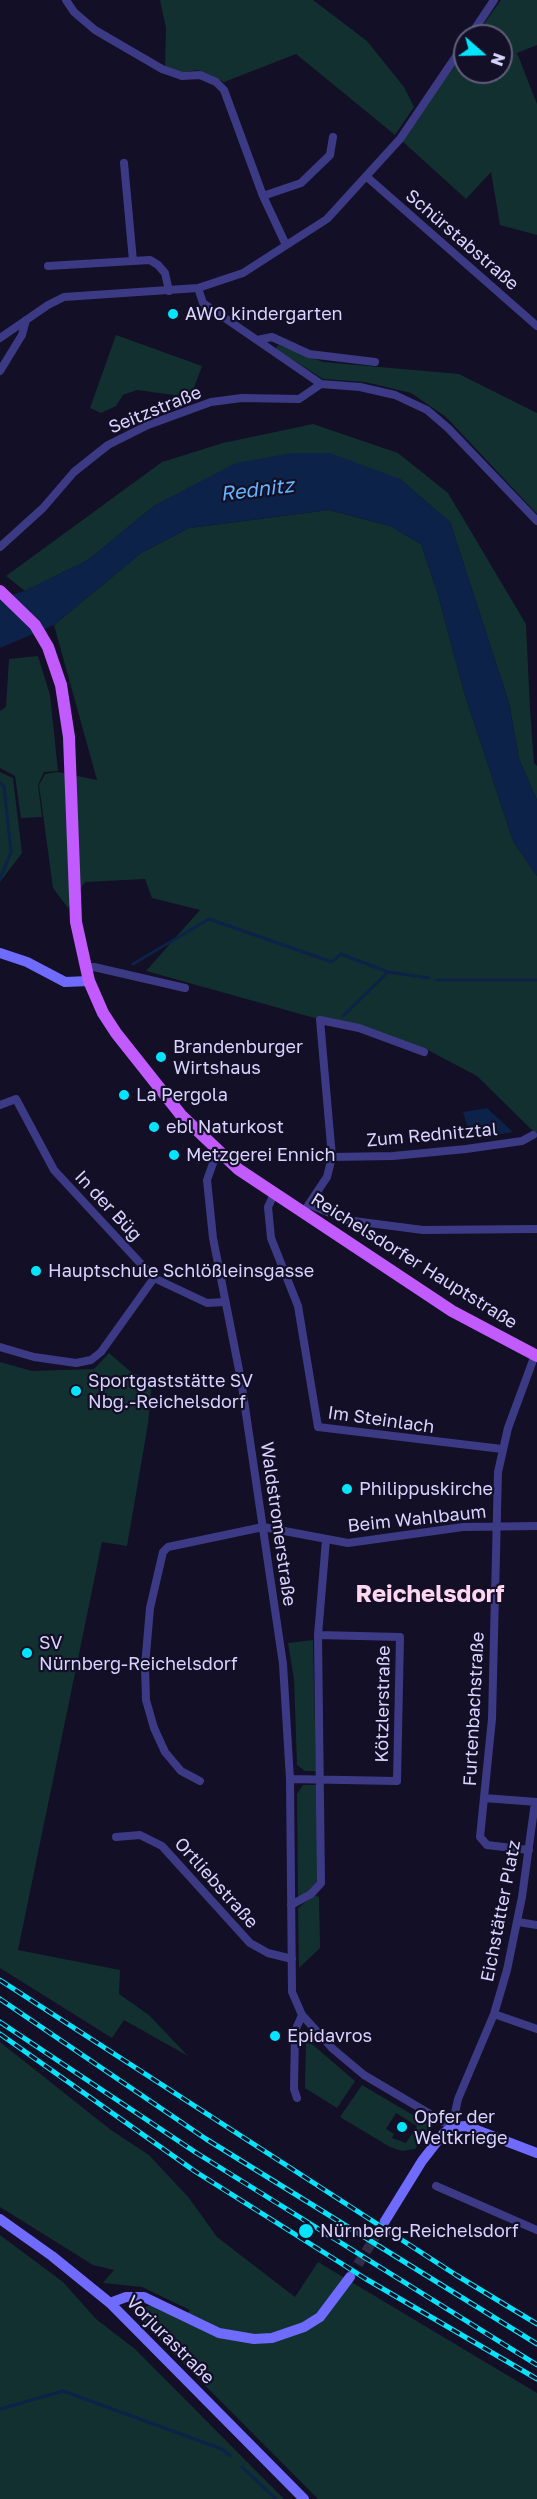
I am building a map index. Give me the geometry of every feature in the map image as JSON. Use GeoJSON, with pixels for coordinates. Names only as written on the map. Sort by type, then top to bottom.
{"type":"FeatureCollection","features":[{"type":"Feature","properties":{"kind":"main road","name":"Reichelsdorfer Hauptstraße"},"geometry":{"type":"LineString","coordinates":[[0,591],[35,625],[53,658],[66,712],[76,922],[89,981],[103,1013],[116,1034],[181,1115],[217,1152],[274,1194],[306,1209],[472,1323],[536,1356]]}},
{"type":"Feature","properties":{"kind":"main road"},"geometry":{"type":"LineString","coordinates":[[0,953],[27,962],[65,982],[89,981]]}},
{"type":"Feature","properties":{"kind":"main road"},"geometry":{"type":"LineString","coordinates":[[385,2221],[422,2161],[443,2134],[452,2127],[466,2126],[537,2153]]}},
{"type":"Feature","properties":{"kind":"main road","name":"Vorjurastraße"},"geometry":{"type":"LineString","coordinates":[[0,2218],[110,2303],[304,2499]]}},
{"type":"Feature","properties":{"kind":"main road"},"geometry":{"type":"LineString","coordinates":[[110,2303],[126,2297],[144,2297],[219,2332],[254,2339],[272,2338],[304,2327],[320,2317],[350,2277]]}},
{"type":"Feature","properties":{"kind":"street"},"geometry":{"type":"LineString","coordinates":[[66,0],[74,12],[95,30],[162,69],[182,76],[200,75],[216,82],[224,90],[263,196],[286,245]]}},
{"type":"Feature","properties":{"kind":"street"},"geometry":{"type":"LineString","coordinates":[[478,24],[494,0]]}},
{"type":"Feature","properties":{"kind":"street"},"geometry":{"type":"LineString","coordinates":[[0,338],[64,297],[198,288],[243,273],[327,219],[400,140],[453,62]]}},
{"type":"Feature","properties":{"kind":"street"},"geometry":{"type":"LineString","coordinates":[[263,196],[301,183],[330,154],[333,137]]}},
{"type":"Feature","properties":{"kind":"street"},"geometry":{"type":"LineString","coordinates":[[124,163],[133,261]]}},
{"type":"Feature","properties":{"kind":"street","name":"Schürstabstraße"},"geometry":{"type":"LineString","coordinates":[[367,177],[537,326]]}},
{"type":"Feature","properties":{"kind":"street"},"geometry":{"type":"LineString","coordinates":[[48,266],[150,260],[165,273],[169,291]]}},
{"type":"Feature","properties":{"kind":"street"},"geometry":{"type":"LineString","coordinates":[[198,288],[203,303],[321,384],[360,387],[395,395],[427,410],[448,428],[537,521]]}},
{"type":"Feature","properties":{"kind":"street"},"geometry":{"type":"LineString","coordinates":[[0,371],[22,335],[26,320]]}},
{"type":"Feature","properties":{"kind":"street"},"geometry":{"type":"LineString","coordinates":[[257,340],[272,336],[309,354],[375,362]]}},
{"type":"Feature","properties":{"kind":"street","name":"Seitzstraße"},"geometry":{"type":"LineString","coordinates":[[0,547],[43,508],[74,472],[108,445],[148,425],[211,402],[242,398],[299,399],[321,384]]}},
{"type":"Feature","properties":{"kind":"street"},"geometry":{"type":"LineString","coordinates":[[85,968],[94,967],[185,988]]}},
{"type":"Feature","properties":{"kind":"street"},"geometry":{"type":"LineString","coordinates":[[424,1052],[359,1028],[320,1020],[332,1157],[327,1177],[306,1209],[346,1220],[423,1230],[537,1229]]}},
{"type":"Feature","properties":{"kind":"street","name":"In der Büg"},"geometry":{"type":"LineString","coordinates":[[0,1105],[16,1099],[54,1170],[154,1278],[207,1303],[225,1302]]}},
{"type":"Feature","properties":{"kind":"street","name":"Zum Rednitztal"},"geometry":{"type":"LineString","coordinates":[[332,1157],[393,1156],[466,1149],[522,1141],[533,1135]]}},
{"type":"Feature","properties":{"kind":"street","name":"Waldstromerstraße"},"geometry":{"type":"LineString","coordinates":[[217,1152],[207,1180],[213,1238],[241,1380],[284,1664],[290,1779],[292,1992],[302,2015],[333,2049],[364,2075],[452,2127]]}},
{"type":"Feature","properties":{"kind":"street","name":"Im Steinlach"},"geometry":{"type":"LineString","coordinates":[[274,1194],[268,1207],[271,1238],[298,1306],[310,1366],[318,1427],[502,1449]]}},
{"type":"Feature","properties":{"kind":"street"},"geometry":{"type":"LineString","coordinates":[[0,1347],[34,1357],[76,1363],[91,1360],[101,1352],[154,1278]]}},
{"type":"Feature","properties":{"kind":"street","name":"Furtenbachstraße"},"geometry":{"type":"LineString","coordinates":[[529,1850],[487,1845],[480,1837],[493,1689],[494,1527],[502,1449],[536,1356]]}},
{"type":"Feature","properties":{"kind":"street","name":"Beim Wahlbaum"},"geometry":{"type":"LineString","coordinates":[[200,1781],[181,1771],[165,1752],[154,1728],[146,1700],[145,1666],[150,1608],[163,1552],[175,1544],[263,1527],[348,1543],[463,1527],[537,1526]]}},
{"type":"Feature","properties":{"kind":"street","name":"Waldstromerstraße"},"geometry":{"type":"LineString","coordinates":[[291,1905],[311,1894],[321,1883],[318,1635],[326,1540]]}},
{"type":"Feature","properties":{"kind":"street","name":"Kötzlerstraße"},"geometry":{"type":"LineString","coordinates":[[290,1779],[397,1781],[400,1637],[318,1635]]}},
{"type":"Feature","properties":{"kind":"street"},"geometry":{"type":"LineString","coordinates":[[484,1798],[536,1802]]}},
{"type":"Feature","properties":{"kind":"street","name":"Eichstätter Platz"},"geometry":{"type":"LineString","coordinates":[[452,2127],[458,2099],[494,2014],[518,1922],[536,1802]]}},
{"type":"Feature","properties":{"kind":"street","name":"Ortliebstraße"},"geometry":{"type":"LineString","coordinates":[[116,1838],[140,1835],[162,1846],[250,1943],[268,1953],[292,1959]]}},
{"type":"Feature","properties":{"kind":"street"},"geometry":{"type":"LineString","coordinates":[[518,1922],[537,1925]]}},
{"type":"Feature","properties":{"kind":"street"},"geometry":{"type":"LineString","coordinates":[[494,2014],[537,2029]]}},
{"type":"Feature","properties":{"kind":"street"},"geometry":{"type":"LineString","coordinates":[[297,2098],[294,2089],[295,2031],[302,2015]]}},
{"type":"Feature","properties":{"kind":"street"},"geometry":{"type":"LineString","coordinates":[[436,2186],[537,2230]]}},
{"type":"Feature","properties":{"kind":"green space"},"geometry":{"type":"Polygon","coordinates":[[[160,0],[313,0],[367,41],[404,87],[414,107],[395,135],[296,54],[224,82],[198,70],[177,73],[165,66],[166,28],[160,0]]]}},
{"type":"Feature","properties":{"kind":"green space"},"geometry":{"type":"Polygon","coordinates":[[[501,0],[537,0],[537,45],[517,53],[537,104],[537,235],[500,225],[491,172],[466,199],[401,140],[453,68],[453,84],[513,84],[513,24],[484,24],[501,0]]]}},
{"type":"Feature","properties":{"kind":"green space"},"geometry":{"type":"Polygon","coordinates":[[[116,335],[202,366],[192,393],[174,395],[137,390],[123,395],[116,406],[101,413],[90,408],[116,335]]]}},
{"type":"Feature","properties":{"kind":"green space"},"geometry":{"type":"Polygon","coordinates":[[[278,345],[323,362],[459,374],[537,413],[537,514],[446,417],[411,393],[365,382],[323,379],[276,349],[278,345]]]}},
{"type":"Feature","properties":{"kind":"green space"},"geometry":{"type":"Polygon","coordinates":[[[313,424],[398,453],[448,493],[526,624],[534,763],[537,766],[537,800],[519,759],[509,703],[450,522],[400,479],[155,505],[88,560],[25,591],[6,576],[162,462],[223,443],[313,424]]]}},
{"type":"Feature","properties":{"kind":"green space"},"geometry":{"type":"Polygon","coordinates":[[[329,510],[390,526],[421,544],[437,591],[464,692],[513,841],[537,876],[537,1135],[477,1076],[426,1049],[146,971],[200,910],[152,898],[145,879],[85,882],[68,908],[53,888],[39,785],[45,774],[58,772],[97,780],[54,625],[141,553],[189,528],[329,510]]]}},
{"type":"Feature","properties":{"kind":"green space"},"geometry":{"type":"Polygon","coordinates":[[[38,656],[50,695],[58,771],[44,772],[38,785],[42,817],[21,818],[15,776],[0,768],[0,711],[6,707],[9,659],[38,656]]]}},
{"type":"Feature","properties":{"kind":"green space"},"geometry":{"type":"Polygon","coordinates":[[[0,772],[13,778],[22,853],[0,882],[0,772]]]}},
{"type":"Feature","properties":{"kind":"green space"},"geometry":{"type":"Polygon","coordinates":[[[109,1353],[131,1372],[152,1381],[148,1424],[127,1546],[102,1542],[18,1950],[120,1970],[119,1994],[149,2015],[188,2056],[124,2020],[112,2038],[0,1968],[0,1362],[32,1371],[94,1369],[109,1353]]]}},
{"type":"Feature","properties":{"kind":"green space"},"geometry":{"type":"Polygon","coordinates":[[[313,1640],[316,1771],[305,1771],[297,1765],[294,1679],[288,1643],[313,1640]]]}},
{"type":"Feature","properties":{"kind":"green space"},"geometry":{"type":"Polygon","coordinates":[[[303,1785],[317,1785],[317,1881],[305,1896],[298,1898],[297,1794],[303,1785]]]}},
{"type":"Feature","properties":{"kind":"green space"},"geometry":{"type":"Polygon","coordinates":[[[314,1895],[319,1897],[320,1948],[299,1968],[298,1908],[314,1895]]]}},
{"type":"Feature","properties":{"kind":"green space"},"geometry":{"type":"Polygon","coordinates":[[[306,2039],[355,2081],[337,2108],[305,2088],[306,2039]]]}},
{"type":"Feature","properties":{"kind":"green space"},"geometry":{"type":"Polygon","coordinates":[[[0,2042],[111,2130],[149,2155],[189,2198],[217,2237],[295,2297],[318,2262],[537,2393],[537,2499],[318,2499],[137,2317],[147,2306],[155,2306],[183,2320],[190,2310],[142,2287],[103,2283],[114,2270],[93,2265],[0,2207],[0,2042]]]}},
{"type":"Feature","properties":{"kind":"green space"},"geometry":{"type":"Polygon","coordinates":[[[362,2085],[428,2124],[429,2129],[415,2149],[402,2151],[390,2147],[340,2117],[362,2085]],[[396,2113],[386,2129],[394,2134],[392,2138],[406,2143],[417,2126],[396,2113]]]}},
{"type":"Feature","properties":{"kind":"green space"},"geometry":{"type":"Polygon","coordinates":[[[0,2235],[63,2282],[96,2319],[135,2349],[284,2499],[0,2499],[0,2235]]]}},
{"type":"Feature","properties":{"kind":"water","name":"Rednitz"},"geometry":{"type":"Polygon","coordinates":[[[292,453],[330,453],[400,479],[450,522],[509,703],[519,759],[537,800],[537,876],[513,841],[464,692],[437,591],[421,544],[390,526],[329,510],[189,528],[141,553],[54,625],[0,648],[0,598],[25,591],[88,560],[155,505],[236,463],[292,453]]]}},
{"type":"Feature","properties":{"kind":"water"},"geometry":{"type":"Polygon","coordinates":[[[487,1108],[513,1132],[471,1139],[463,1112],[487,1108]]]}},
{"type":"Feature","properties":{"kind":"waterway"},"geometry":{"type":"LineString","coordinates":[[0,783],[4,786],[11,852],[0,879]]}},
{"type":"Feature","properties":{"kind":"waterway"},"geometry":{"type":"LineString","coordinates":[[133,964],[209,919],[332,962],[341,954],[388,972],[429,978]]}},
{"type":"Feature","properties":{"kind":"waterway"},"geometry":{"type":"LineString","coordinates":[[343,1016],[388,972]]}},
{"type":"Feature","properties":{"kind":"waterway"},"geometry":{"type":"LineString","coordinates":[[437,980],[537,980]]}},
{"type":"Feature","properties":{"kind":"waterway"},"geometry":{"type":"LineString","coordinates":[[0,2409],[63,2391],[222,2449],[230,2456]]}},
{"type":"Feature","properties":{"kind":"waterway"},"geometry":{"type":"LineString","coordinates":[[242,2467],[276,2499]]}},
{"type":"Feature","properties":{"kind":"tunnel"},"geometry":{"type":"LineString","coordinates":[[350,2277],[385,2221]]}},
{"type":"Feature","properties":{"kind":"railway"},"geometry":{"type":"LineString","coordinates":[[0,1980],[456,2275],[537,2324]]}},
{"type":"Feature","properties":{"kind":"railway"},"geometry":{"type":"LineString","coordinates":[[0,1999],[206,2139],[537,2344]]}},
{"type":"Feature","properties":{"kind":"railway"},"geometry":{"type":"LineString","coordinates":[[0,2022],[195,2152],[537,2365]]}},
{"type":"Feature","properties":{"kind":"railway"},"geometry":{"type":"LineString","coordinates":[[0,2034],[196,2172],[366,2279],[537,2379]]}},
{"type":"Feature","properties":{"kind":"place","name":"AWO kindergarten"},"geometry":{"type":"Point","coordinates":[173,314]}},
{"type":"Feature","properties":{"kind":"place","name":"Brandenburger Wirtshaus"},"geometry":{"type":"Point","coordinates":[161,1057]}},
{"type":"Feature","properties":{"kind":"place","name":"La Pergola"},"geometry":{"type":"Point","coordinates":[124,1095]}},
{"type":"Feature","properties":{"kind":"place","name":"ebl Naturkost"},"geometry":{"type":"Point","coordinates":[154,1127]}},
{"type":"Feature","properties":{"kind":"place","name":"Metzgerei Ennich"},"geometry":{"type":"Point","coordinates":[174,1155]}},
{"type":"Feature","properties":{"kind":"place","name":"Hauptschule Schlößleinsgasse"},"geometry":{"type":"Point","coordinates":[36,1271]}},
{"type":"Feature","properties":{"kind":"place","name":"Sportgaststätte SV Nbg.-Reichelsdorf"},"geometry":{"type":"Point","coordinates":[76,1391]}},
{"type":"Feature","properties":{"kind":"place","name":"Philippuskirche"},"geometry":{"type":"Point","coordinates":[347,1489]}},
{"type":"Feature","properties":{"kind":"place","name":"SV Nürnberg-Reichelsdorf"},"geometry":{"type":"Point","coordinates":[27,1653]}},
{"type":"Feature","properties":{"kind":"place","name":"Epidavros"},"geometry":{"type":"Point","coordinates":[275,2036]}},
{"type":"Feature","properties":{"kind":"place","name":"Opfer der Weltkriege"},"geometry":{"type":"Point","coordinates":[402,2127]}},
{"type":"Feature","properties":{"kind":"place","name":"Nürnberg-Reichelsdorf"},"geometry":{"type":"Point","coordinates":[306,2231]}},
{"type":"Feature","properties":{"kind":"district","name":"Reichelsdorf"},"geometry":{"type":"Point","coordinates":[430,1594]}}]}
